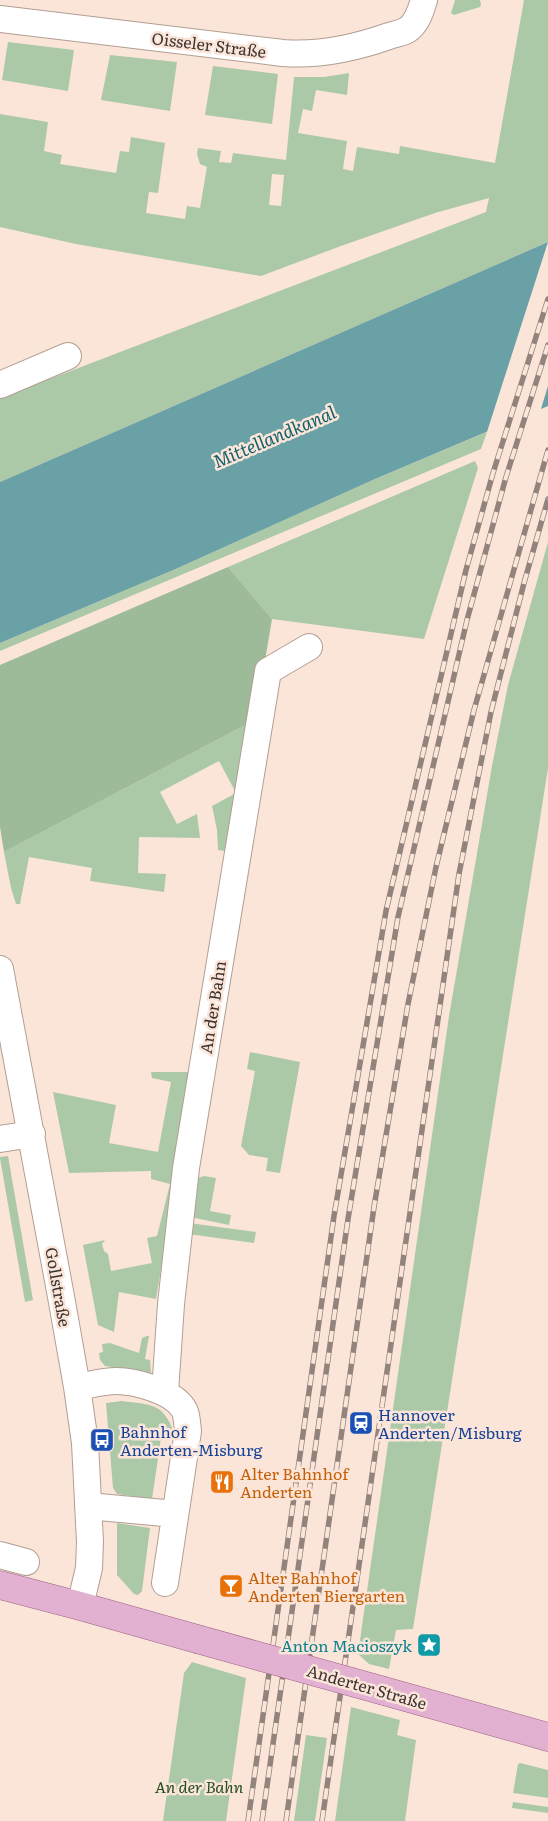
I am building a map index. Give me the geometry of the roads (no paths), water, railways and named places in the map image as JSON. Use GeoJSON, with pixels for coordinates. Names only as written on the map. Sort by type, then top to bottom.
{"type":"FeatureCollection","features":[{"type":"Feature","properties":{"kind":"main road","name":"Anderter Straße"},"geometry":{"type":"LineString","coordinates":[[0,1585],[548,1737]]}},
{"type":"Feature","properties":{"kind":"street","name":"Oisseler Straße"},"geometry":{"type":"LineString","coordinates":[[0,19],[291,54],[313,54],[365,44],[407,30],[420,13],[424,0]]}},
{"type":"Feature","properties":{"kind":"street"},"geometry":{"type":"LineString","coordinates":[[0,385],[68,356]]}},
{"type":"Feature","properties":{"kind":"street","name":"An der Bahn"},"geometry":{"type":"LineString","coordinates":[[165,1392],[171,1304],[186,1168],[268,671],[309,647]]}},
{"type":"Feature","properties":{"kind":"street","name":"Gollstraße"},"geometry":{"type":"LineString","coordinates":[[0,970],[32,1134],[77,1387],[85,1443],[89,1568],[80,1606]]}},
{"type":"Feature","properties":{"kind":"street"},"geometry":{"type":"LineString","coordinates":[[0,1139],[32,1134]]}},
{"type":"Feature","properties":{"kind":"street"},"geometry":{"type":"LineString","coordinates":[[77,1387],[116,1381],[165,1392],[177,1400],[185,1410],[188,1431],[165,1583]]}},
{"type":"Feature","properties":{"kind":"street"},"geometry":{"type":"LineString","coordinates":[[88,1506],[175,1514]]}},
{"type":"Feature","properties":{"kind":"street"},"geometry":{"type":"LineString","coordinates":[[0,1555],[26,1562]]}},
{"type":"Feature","properties":{"kind":"water","name":"Mittellandkanal"},"geometry":{"type":"Polygon","coordinates":[[[548,242],[548,406],[375,479],[178,568],[0,643],[0,482],[548,242]]]}},
{"type":"Feature","properties":{"kind":"railway"},"geometry":{"type":"LineString","coordinates":[[248,1821],[334,1216],[386,911],[466,570],[493,473],[548,299]]}},
{"type":"Feature","properties":{"kind":"railway"},"geometry":{"type":"LineString","coordinates":[[262,1821],[348,1219],[398,917],[467,620],[506,477],[548,345]]}},
{"type":"Feature","properties":{"kind":"railway"},"geometry":{"type":"LineString","coordinates":[[286,1821],[374,1207],[408,1004],[436,867],[474,710],[548,450]]}},
{"type":"Feature","properties":{"kind":"railway"},"geometry":{"type":"LineString","coordinates":[[322,1821],[459,874],[491,712],[548,499]]}},
{"type":"Feature","properties":{"kind":"place","name":"Hannover Anderten/Misburg"},"geometry":{"type":"Point","coordinates":[361,1423]}},
{"type":"Feature","properties":{"kind":"place","name":"Bahnhof Anderten-Misburg"},"geometry":{"type":"Point","coordinates":[102,1440]}},
{"type":"Feature","properties":{"kind":"place","name":"Alter Bahnhof Anderten"},"geometry":{"type":"Point","coordinates":[222,1482]}},
{"type":"Feature","properties":{"kind":"place","name":"Alter Bahnhof Anderten Biergarten"},"geometry":{"type":"Point","coordinates":[231,1586]}},
{"type":"Feature","properties":{"kind":"place","name":"Anton Macioszyk"},"geometry":{"type":"Point","coordinates":[429,1645]}}]}
